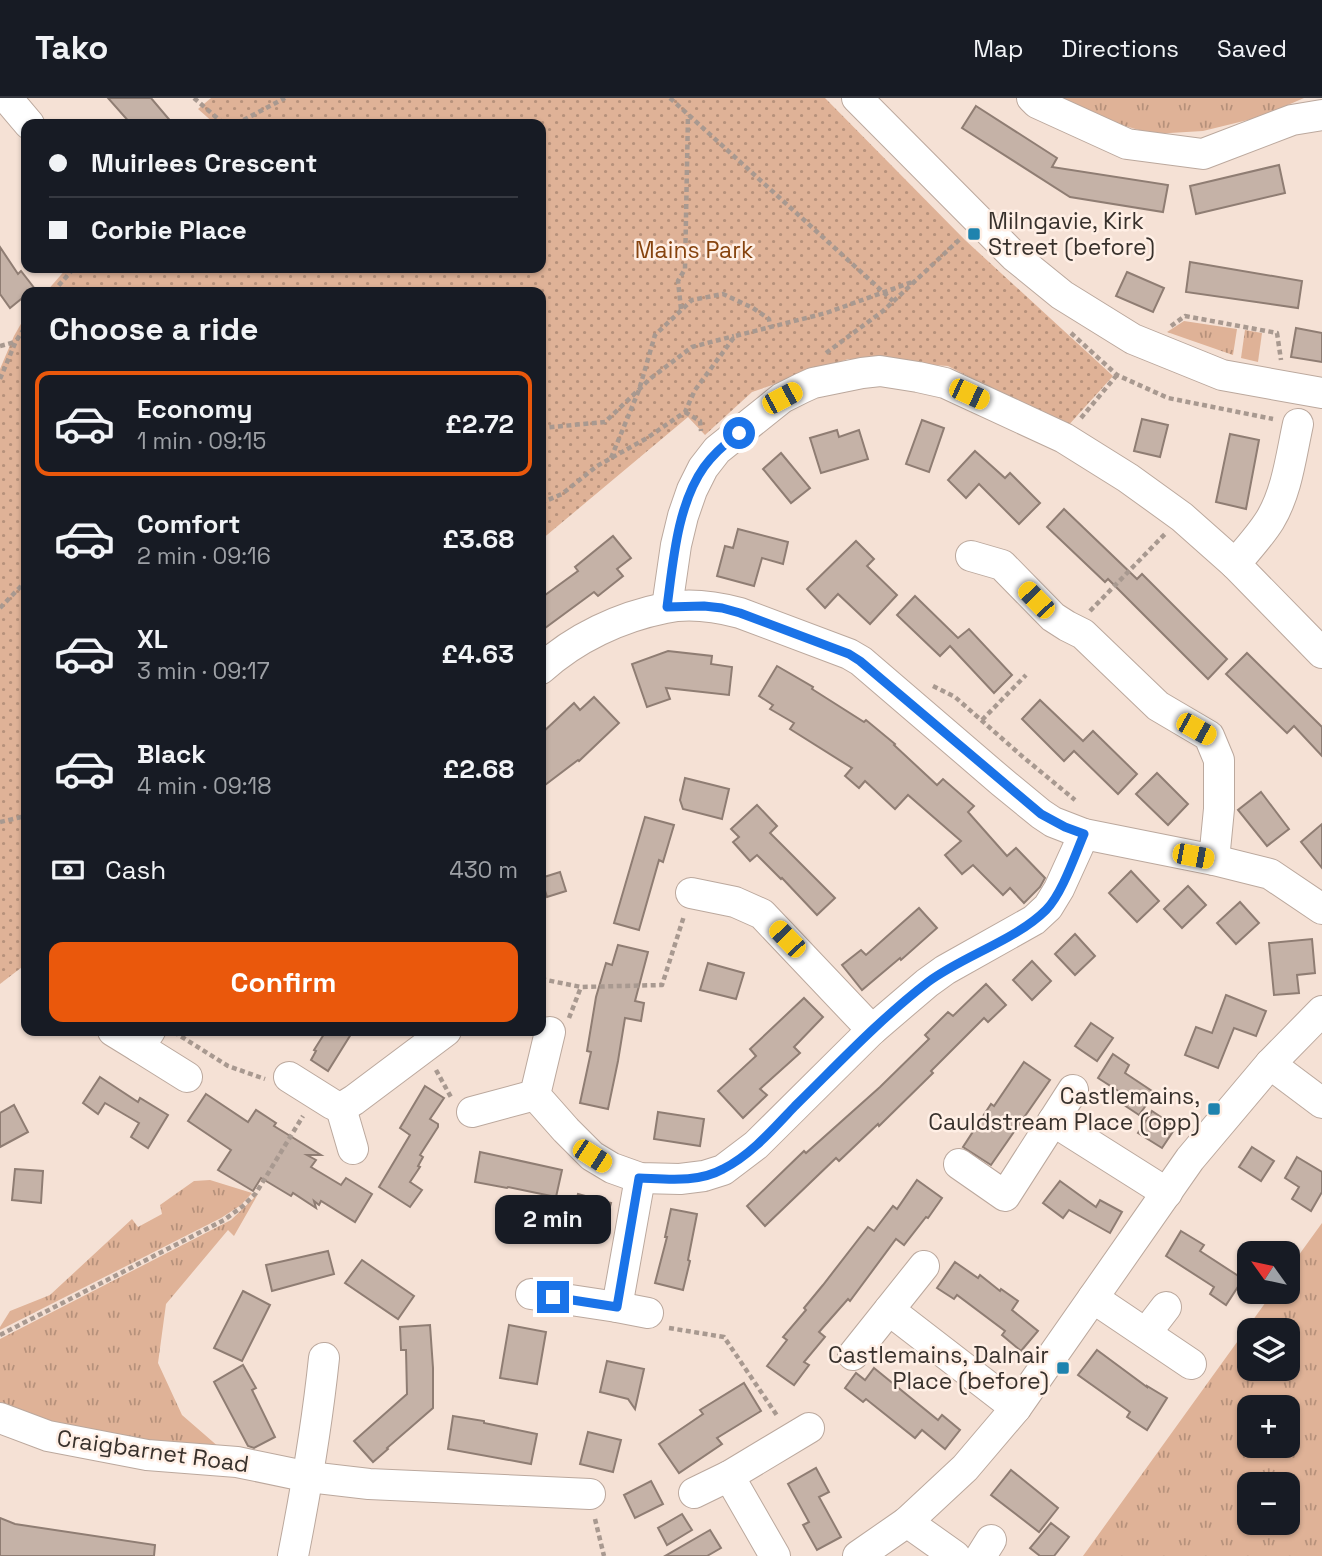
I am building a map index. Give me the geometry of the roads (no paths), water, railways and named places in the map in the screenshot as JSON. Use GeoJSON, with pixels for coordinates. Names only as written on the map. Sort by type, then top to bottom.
{"type":"FeatureCollection","features":[{"type":"Feature","properties":{"kind":"street"},"geometry":{"type":"LineString","coordinates":[[6,98],[25,119]]}},
{"type":"Feature","properties":{"kind":"street"},"geometry":{"type":"LineString","coordinates":[[858,98],[1014,256],[1062,295],[1133,339],[1222,375],[1322,393]]}},
{"type":"Feature","properties":{"kind":"street"},"geometry":{"type":"LineString","coordinates":[[1032,98],[1037,103],[1127,144],[1203,154],[1292,120],[1322,116]]}},
{"type":"Feature","properties":{"kind":"street"},"geometry":{"type":"LineString","coordinates":[[667,607],[683,516],[703,468],[717,450],[782,398],[813,383],[880,371],[945,383],[1064,438],[1128,478],[1182,517],[1235,564],[1322,653]]}},
{"type":"Feature","properties":{"kind":"street"},"geometry":{"type":"LineString","coordinates":[[1235,564],[1256,540],[1275,508],[1286,479],[1297,424]]}},
{"type":"Feature","properties":{"kind":"street"},"geometry":{"type":"LineString","coordinates":[[971,556],[1002,565],[1053,617],[1083,634],[1158,706],[1209,736],[1219,760],[1219,809],[1214,860]]}},
{"type":"Feature","properties":{"kind":"street"},"geometry":{"type":"LineString","coordinates":[[546,664],[556,654],[597,631],[667,607],[704,606],[731,610],[789,630],[860,661],[1041,814],[1065,827],[1084,834],[1270,874],[1322,909]]}},
{"type":"Feature","properties":{"kind":"street"},"geometry":{"type":"LineString","coordinates":[[534,1095],[592,1156],[612,1168],[639,1178],[680,1180],[723,1170],[757,1145],[872,1030],[927,983],[1034,920],[1048,907],[1084,834]]}},
{"type":"Feature","properties":{"kind":"street"},"geometry":{"type":"LineString","coordinates":[[691,893],[736,902],[762,914],[872,1030]]}},
{"type":"Feature","properties":{"kind":"street"},"geometry":{"type":"LineString","coordinates":[[858,1556],[907,1522],[965,1468],[1016,1408],[1190,1159],[1270,1064],[1322,1011]]}},
{"type":"Feature","properties":{"kind":"street"},"geometry":{"type":"LineString","coordinates":[[534,1095],[550,1032]]}},
{"type":"Feature","properties":{"kind":"street"},"geometry":{"type":"LineString","coordinates":[[329,1101],[354,1100],[439,1036]]}},
{"type":"Feature","properties":{"kind":"street"},"geometry":{"type":"LineString","coordinates":[[145,1039],[187,1077]]}},
{"type":"Feature","properties":{"kind":"street"},"geometry":{"type":"LineString","coordinates":[[1270,1064],[1322,1102]]}},
{"type":"Feature","properties":{"kind":"street"},"geometry":{"type":"LineString","coordinates":[[289,1077],[329,1101],[353,1149]]}},
{"type":"Feature","properties":{"kind":"street"},"geometry":{"type":"LineString","coordinates":[[959,1164],[1005,1196],[1073,1090]]}},
{"type":"Feature","properties":{"kind":"street"},"geometry":{"type":"LineString","coordinates":[[472,1112],[534,1095]]}},
{"type":"Feature","properties":{"kind":"street"},"geometry":{"type":"LineString","coordinates":[[1053,1121],[1167,1193]]}},
{"type":"Feature","properties":{"kind":"street"},"geometry":{"type":"LineString","coordinates":[[617,1307],[639,1178]]}},
{"type":"Feature","properties":{"kind":"street"},"geometry":{"type":"LineString","coordinates":[[853,1354],[924,1266]]}},
{"type":"Feature","properties":{"kind":"street"},"geometry":{"type":"LineString","coordinates":[[531,1294],[649,1313]]}},
{"type":"Feature","properties":{"kind":"street"},"geometry":{"type":"LineString","coordinates":[[1093,1298],[1191,1364]]}},
{"type":"Feature","properties":{"kind":"street"},"geometry":{"type":"LineString","coordinates":[[1146,1334],[1166,1307]]}},
{"type":"Feature","properties":{"kind":"street"},"geometry":{"type":"LineString","coordinates":[[888,1310],[1016,1408]]}},
{"type":"Feature","properties":{"kind":"street"},"geometry":{"type":"LineString","coordinates":[[293,1556],[318,1420],[324,1358]]}},
{"type":"Feature","properties":{"kind":"street","name":"Craigbarnet Road"},"geometry":{"type":"LineString","coordinates":[[0,1418],[48,1436],[147,1455],[237,1462],[309,1477],[369,1484],[590,1494]]}},
{"type":"Feature","properties":{"kind":"street"},"geometry":{"type":"LineString","coordinates":[[694,1493],[729,1476],[800,1433]]}},
{"type":"Feature","properties":{"kind":"street"},"geometry":{"type":"LineString","coordinates":[[729,1476],[775,1556]]}},
{"type":"Feature","properties":{"kind":"street"},"geometry":{"type":"LineString","coordinates":[[907,1522],[955,1556]]}},
{"type":"Feature","properties":{"kind":"place","name":"Milngavie, Kirk Street (before)"},"geometry":{"type":"Point","coordinates":[974,234]}},
{"type":"Feature","properties":{"kind":"place","name":"Castlemains, Cauldstream Place (opp)"},"geometry":{"type":"Point","coordinates":[1214,1109]}},
{"type":"Feature","properties":{"kind":"place","name":"Castlemains, Dalnair Place (before)"},"geometry":{"type":"Point","coordinates":[1063,1368]}},
{"type":"Feature","properties":{"kind":"park label","name":"Mains Park"},"geometry":{"type":"Point","coordinates":[694,250]}}]}
